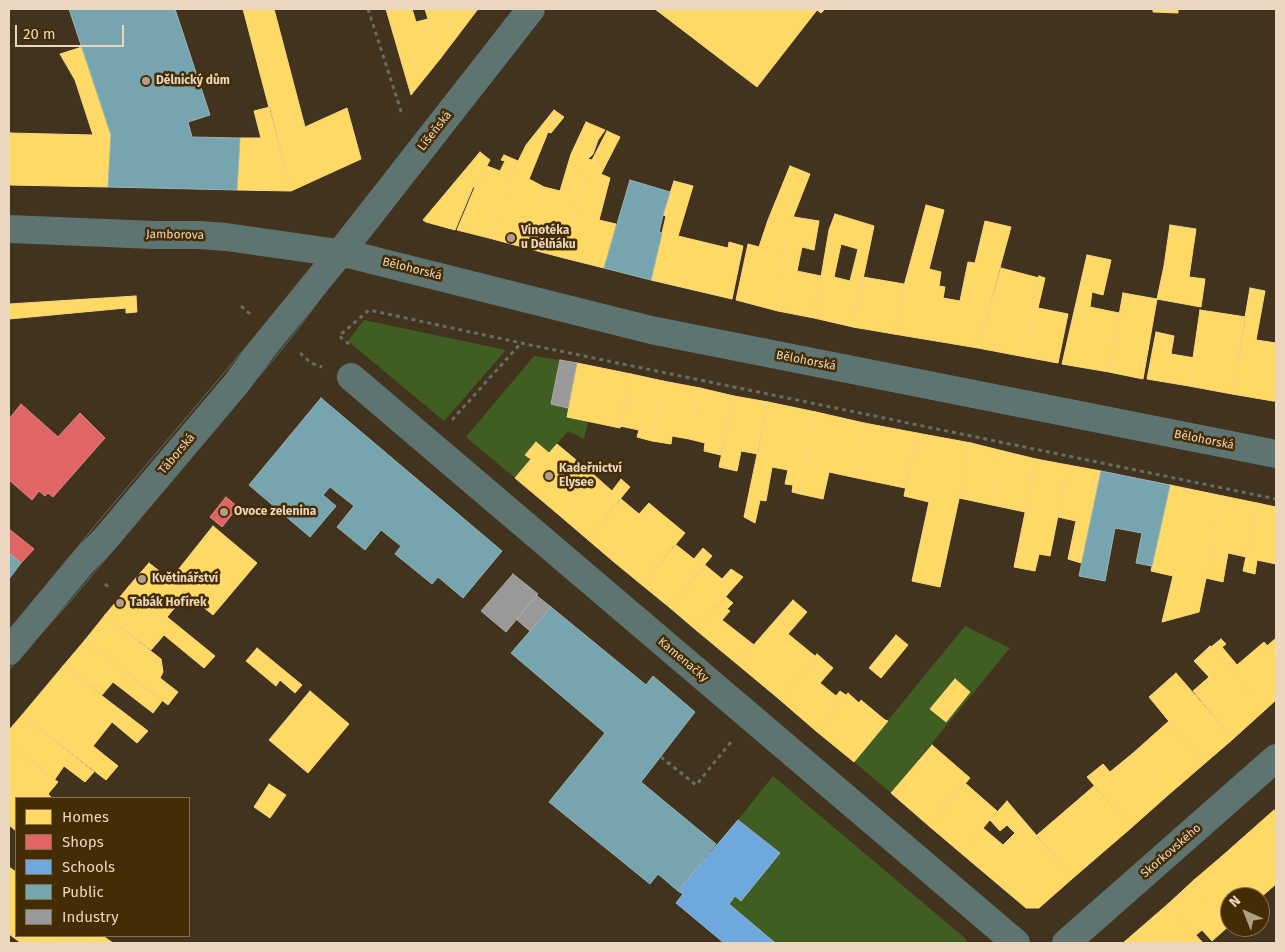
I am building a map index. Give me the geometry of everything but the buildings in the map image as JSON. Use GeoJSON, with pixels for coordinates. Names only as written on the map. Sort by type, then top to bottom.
{"type":"FeatureCollection","features":[{"type":"Feature","properties":{"kind":"street","name":"Líšeňská"},"geometry":{"type":"LineString","coordinates":[[340,253],[530,9]]}},
{"type":"Feature","properties":{"kind":"street","name":"Jamborova"},"geometry":{"type":"LineString","coordinates":[[9,230],[200,235],[340,253]]}},
{"type":"Feature","properties":{"kind":"street","name":"Bělohorská"},"geometry":{"type":"LineString","coordinates":[[340,253],[651,330],[1276,454]]}},
{"type":"Feature","properties":{"kind":"street","name":"Táborská"},"geometry":{"type":"LineString","coordinates":[[9,651],[236,384],[340,253]]}},
{"type":"Feature","properties":{"kind":"street","name":"Kamenačky"},"geometry":{"type":"LineString","coordinates":[[351,377],[1016,943]]}},
{"type":"Feature","properties":{"kind":"street","name":"Skorkovského"},"geometry":{"type":"LineString","coordinates":[[1066,943],[1276,758]]}},
{"type":"Feature","properties":{"kind":"path"},"geometry":{"type":"LineString","coordinates":[[368,9],[402,114]]}},
{"type":"Feature","properties":{"kind":"path"},"geometry":{"type":"LineString","coordinates":[[339,336],[369,310],[521,344],[1276,499]]}},
{"type":"Feature","properties":{"kind":"path"},"geometry":{"type":"LineString","coordinates":[[450,422],[521,344]]}},
{"type":"Feature","properties":{"kind":"path"},"geometry":{"type":"LineString","coordinates":[[661,757],[696,785],[731,742]]}},
{"type":"Feature","properties":{"kind":"green space"},"geometry":{"type":"Polygon","coordinates":[[[364,320],[506,350],[444,421],[348,341],[364,320]]]}},
{"type":"Feature","properties":{"kind":"green space"},"geometry":{"type":"Polygon","coordinates":[[[534,356],[560,360],[551,404],[568,408],[567,417],[588,422],[584,439],[568,431],[549,453],[536,442],[525,455],[531,459],[515,478],[466,437],[534,356]]]}},
{"type":"Feature","properties":{"kind":"green space"},"geometry":{"type":"Polygon","coordinates":[[[965,626],[1010,648],[891,793],[854,762],[965,626]]]}},
{"type":"Feature","properties":{"kind":"green space"},"geometry":{"type":"Polygon","coordinates":[[[773,776],[966,939],[967,943],[773,943],[729,904],[735,896],[741,901],[779,852],[738,820],[773,776]]]}},
{"type":"Feature","properties":{"kind":"tram line"},"geometry":{"type":"LineString","coordinates":[[9,633],[93,528],[405,156],[521,9]]}},
{"type":"Feature","properties":{"kind":"tram line"},"geometry":{"type":"LineString","coordinates":[[9,670],[73,598],[287,343],[399,190],[541,9]]}},
{"type":"Feature","properties":{"kind":"place","name":"Dělnický dům"},"geometry":{"type":"Point","coordinates":[146,81]}},
{"type":"Feature","properties":{"kind":"place","name":"Vinotéka u Dělňáku"},"geometry":{"type":"Point","coordinates":[511,238]}},
{"type":"Feature","properties":{"kind":"place","name":"Kadeřnictví Elysee"},"geometry":{"type":"Point","coordinates":[549,476]}},
{"type":"Feature","properties":{"kind":"place","name":"Ovoce zelenina"},"geometry":{"type":"Point","coordinates":[224,512]}},
{"type":"Feature","properties":{"kind":"place","name":"Květinářství"},"geometry":{"type":"Point","coordinates":[142,579]}},
{"type":"Feature","properties":{"kind":"place","name":"Tabák Hofírek"},"geometry":{"type":"Point","coordinates":[120,603]}}]}
